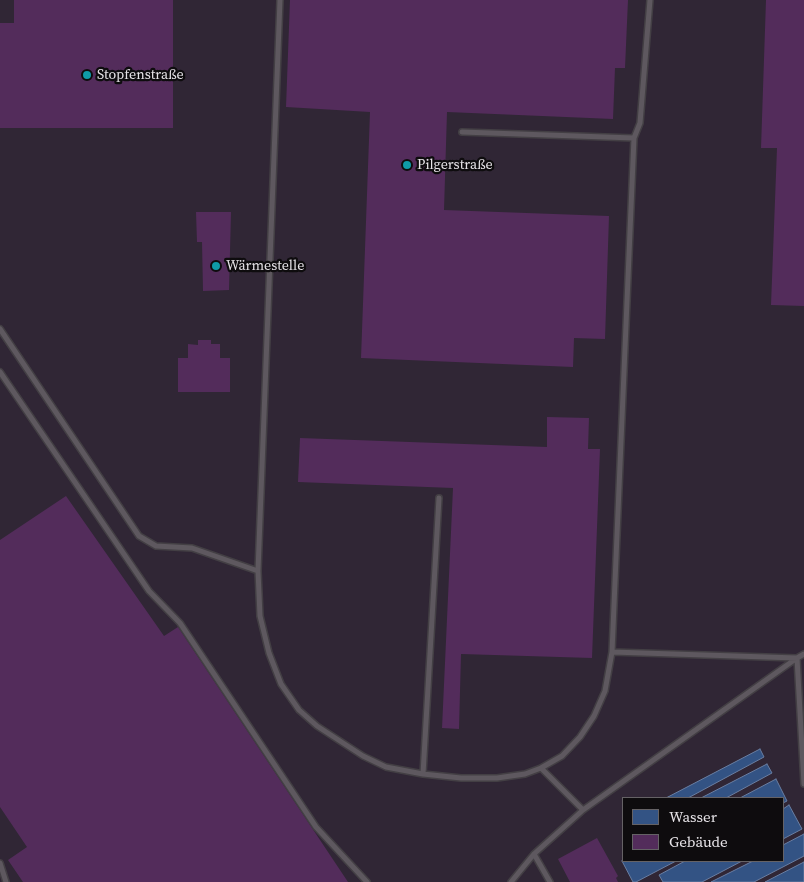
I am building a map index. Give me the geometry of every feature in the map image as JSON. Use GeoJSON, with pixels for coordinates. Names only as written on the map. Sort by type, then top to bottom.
{"type":"FeatureCollection","features":[{"type":"Feature","properties":{"kind":"lane"},"geometry":{"type":"LineString","coordinates":[[280,0],[258,571],[260,616],[269,653],[281,684],[299,710],[337,741],[386,767],[460,778],[498,778],[525,774],[541,768],[562,756],[580,737],[594,716],[605,691],[612,652],[634,138],[640,123],[650,0]]}},
{"type":"Feature","properties":{"kind":"lane"},"geometry":{"type":"LineString","coordinates":[[462,132],[634,138]]}},
{"type":"Feature","properties":{"kind":"lane"},"geometry":{"type":"LineString","coordinates":[[0,329],[139,536],[156,546],[192,548],[258,571]]}},
{"type":"Feature","properties":{"kind":"lane"},"geometry":{"type":"LineString","coordinates":[[0,372],[149,591],[180,623],[316,826],[367,882]]}},
{"type":"Feature","properties":{"kind":"lane"},"geometry":{"type":"LineString","coordinates":[[423,774],[439,498]]}},
{"type":"Feature","properties":{"kind":"lane"},"geometry":{"type":"LineString","coordinates":[[612,652],[797,658]]}},
{"type":"Feature","properties":{"kind":"lane"},"geometry":{"type":"LineString","coordinates":[[511,882],[534,854],[583,810],[804,654]]}},
{"type":"Feature","properties":{"kind":"lane"},"geometry":{"type":"LineString","coordinates":[[797,658],[804,784]]}},
{"type":"Feature","properties":{"kind":"lane"},"geometry":{"type":"LineString","coordinates":[[541,768],[583,810]]}},
{"type":"Feature","properties":{"kind":"lane"},"geometry":{"type":"LineString","coordinates":[[534,854],[550,882]]}},
{"type":"Feature","properties":{"kind":"lane"},"geometry":{"type":"LineString","coordinates":[[0,863],[6,882]]}},
{"type":"Feature","properties":{"kind":"shaded area"},"geometry":{"type":"Polygon","coordinates":[[[0,0],[804,0],[804,882],[0,882],[0,0]]]}},
{"type":"Feature","properties":{"kind":"water"},"geometry":{"type":"Polygon","coordinates":[[[760,749],[764,757],[690,797],[668,797],[760,749]]]}},
{"type":"Feature","properties":{"kind":"water"},"geometry":{"type":"Polygon","coordinates":[[[767,764],[772,773],[728,797],[703,797],[767,764]]]}},
{"type":"Feature","properties":{"kind":"water"},"geometry":{"type":"Polygon","coordinates":[[[776,779],[787,801],[784,802],[784,797],[742,797],[776,779]]]}},
{"type":"Feature","properties":{"kind":"water"},"geometry":{"type":"Polygon","coordinates":[[[789,805],[802,829],[784,838],[784,808],[789,805]]]}},
{"type":"Feature","properties":{"kind":"water"},"geometry":{"type":"Polygon","coordinates":[[[804,834],[804,856],[754,882],[711,882],[751,862],[784,862],[784,844],[804,834]]]}},
{"type":"Feature","properties":{"kind":"water"},"geometry":{"type":"Polygon","coordinates":[[[623,862],[674,862],[636,882],[633,882],[623,862]]]}},
{"type":"Feature","properties":{"kind":"water"},"geometry":{"type":"Polygon","coordinates":[[[683,862],[740,862],[702,882],[663,882],[659,875],[683,862]]]}},
{"type":"Feature","properties":{"kind":"water"},"geometry":{"type":"Polygon","coordinates":[[[804,862],[804,882],[765,882],[804,862]]]}},
{"type":"Feature","properties":{"kind":"building","name":"Stopfenstraße"},"geometry":{"type":"Polygon","coordinates":[[[14,0],[173,0],[173,128],[0,128],[0,23],[14,23],[14,0]]]}},
{"type":"Feature","properties":{"kind":"building","name":"Pilgerstraße"},"geometry":{"type":"Polygon","coordinates":[[[290,0],[628,0],[625,68],[615,68],[613,119],[447,112],[444,210],[609,216],[605,339],[574,338],[573,367],[361,358],[370,112],[286,107],[290,0]]]}},
{"type":"Feature","properties":{"kind":"building"},"geometry":{"type":"Polygon","coordinates":[[[766,0],[804,0],[804,306],[771,305],[777,148],[761,148],[766,0]]]}},
{"type":"Feature","properties":{"kind":"building"},"geometry":{"type":"Polygon","coordinates":[[[196,212],[231,212],[229,290],[203,291],[202,242],[197,242],[196,212]]]}},
{"type":"Feature","properties":{"kind":"building"},"geometry":{"type":"Polygon","coordinates":[[[198,340],[211,340],[211,344],[220,344],[220,358],[230,358],[230,392],[178,392],[178,358],[188,358],[188,344],[198,345],[198,340]]]}},
{"type":"Feature","properties":{"kind":"building"},"geometry":{"type":"Polygon","coordinates":[[[547,417],[589,418],[588,449],[600,449],[592,658],[461,654],[459,729],[442,728],[453,488],[298,482],[300,438],[547,447],[547,417]]]}},
{"type":"Feature","properties":{"kind":"building"},"geometry":{"type":"Polygon","coordinates":[[[66,496],[164,636],[178,627],[348,882],[23,882],[8,860],[27,847],[0,807],[0,540],[66,496]]]}},
{"type":"Feature","properties":{"kind":"building"},"geometry":{"type":"Polygon","coordinates":[[[597,838],[618,876],[616,878],[618,882],[570,882],[558,859],[597,838]]]}},
{"type":"Feature","properties":{"kind":"place","name":"Stopfenstraße"},"geometry":{"type":"Point","coordinates":[87,75]}},
{"type":"Feature","properties":{"kind":"place","name":"Pilgerstraße"},"geometry":{"type":"Point","coordinates":[407,165]}},
{"type":"Feature","properties":{"kind":"place","name":"Wärmestelle"},"geometry":{"type":"Point","coordinates":[216,266]}}]}
